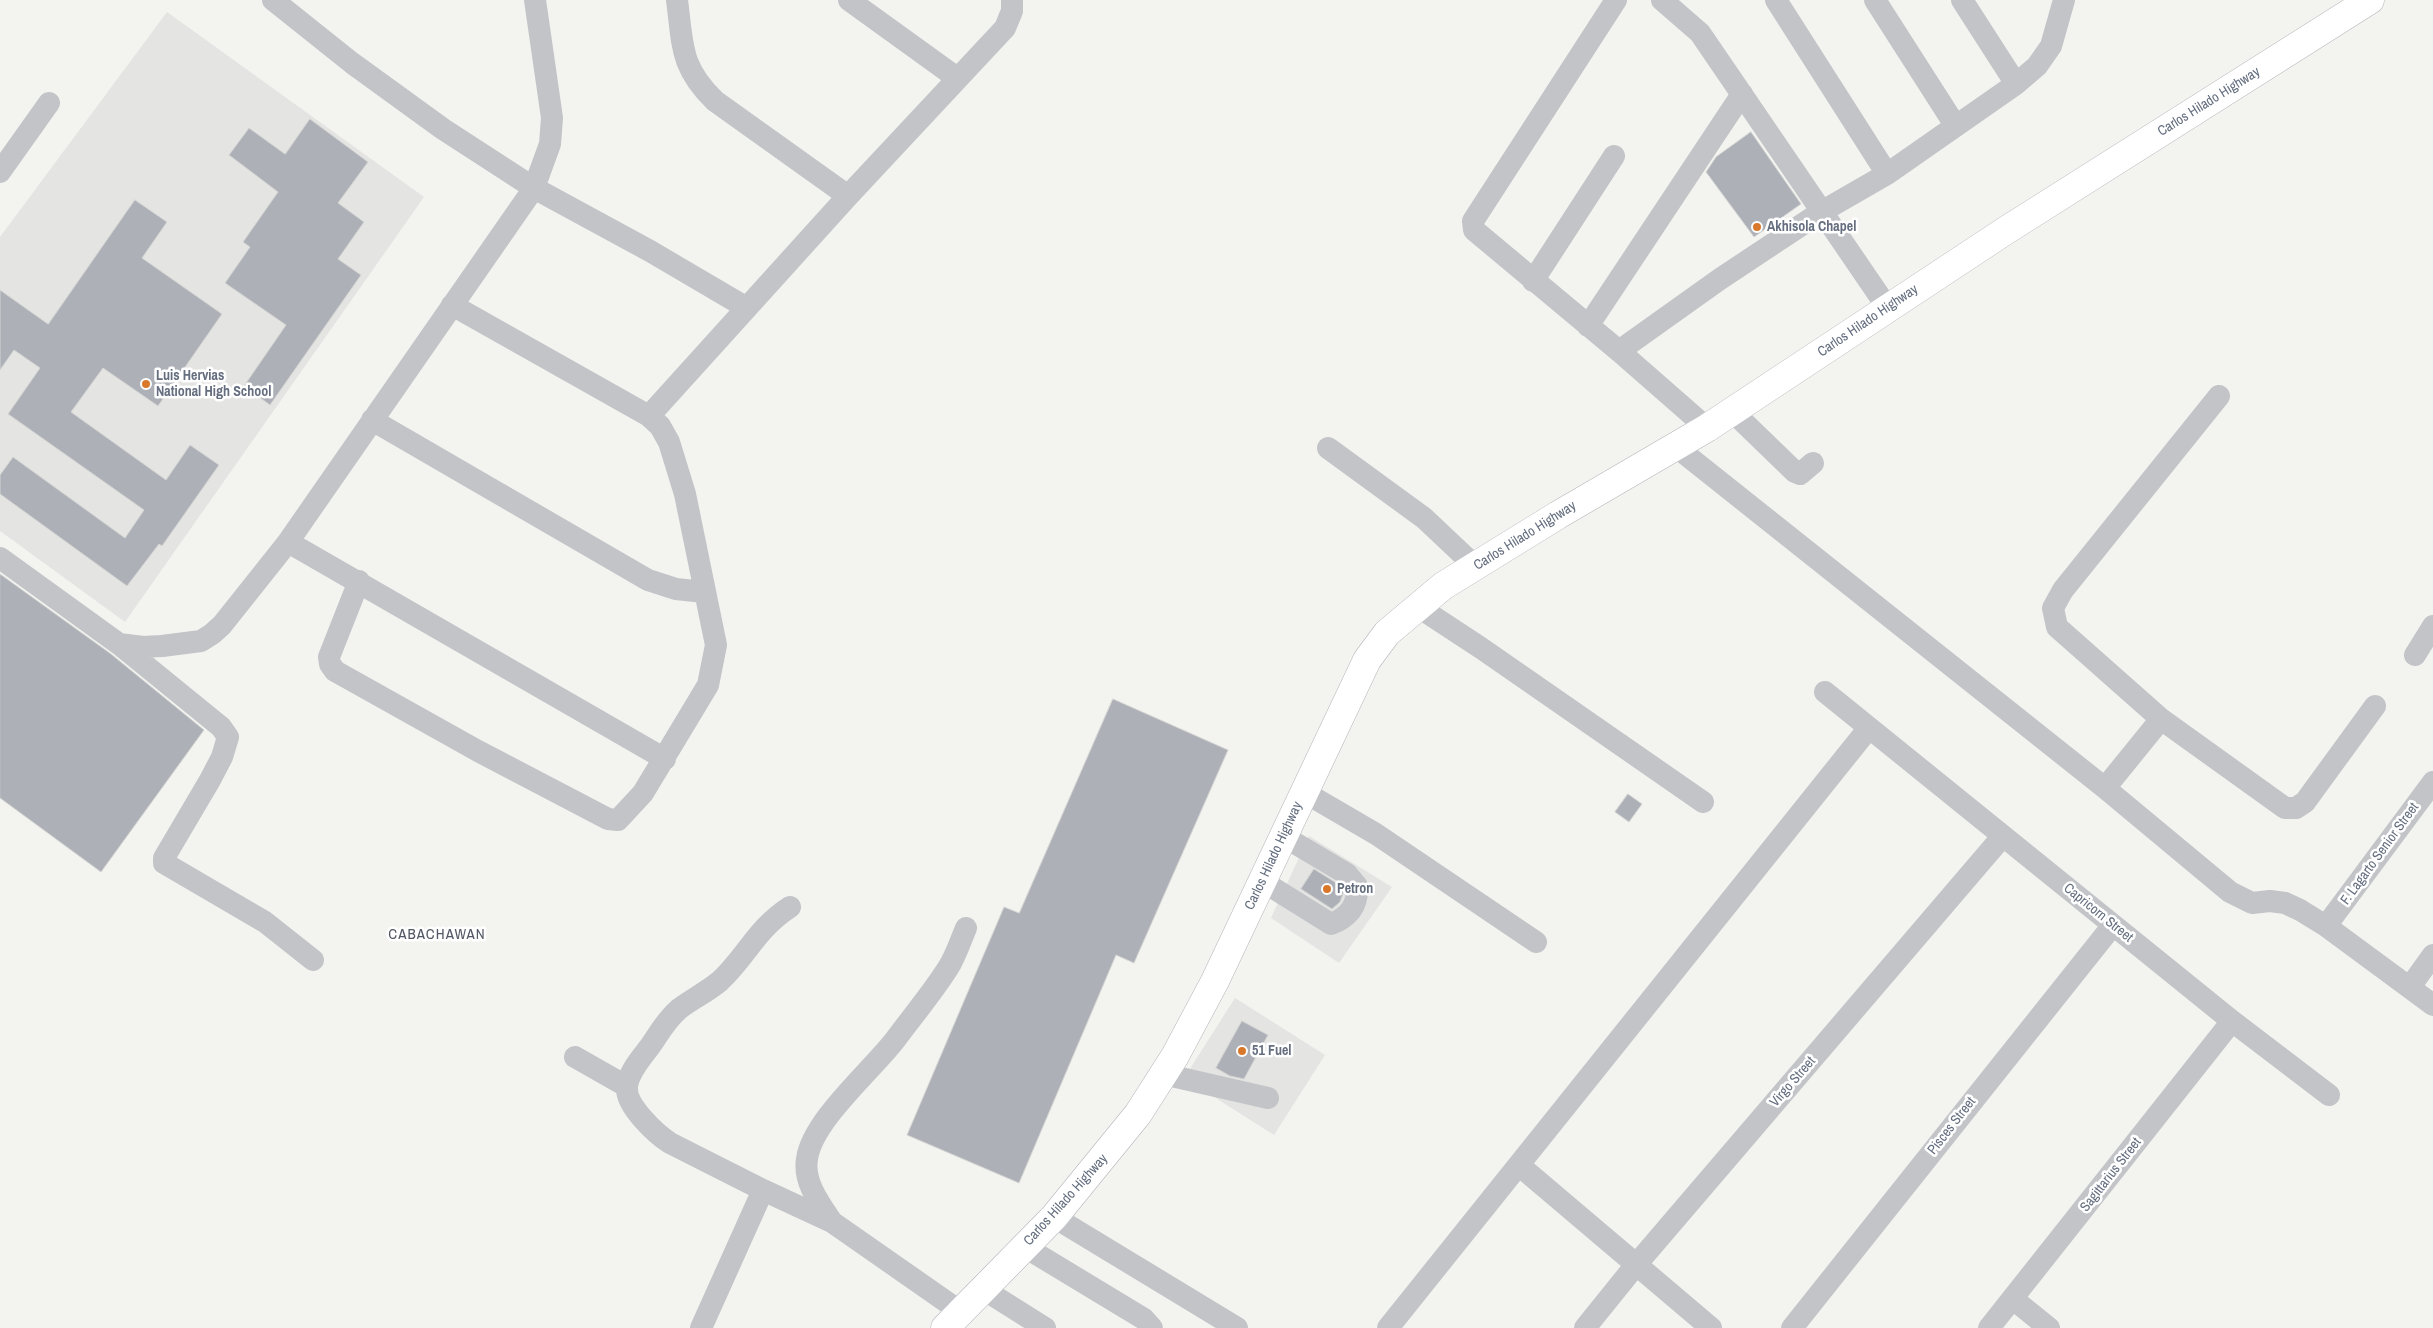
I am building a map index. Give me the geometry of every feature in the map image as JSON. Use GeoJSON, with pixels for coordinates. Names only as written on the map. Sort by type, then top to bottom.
{"type":"FeatureCollection","features":[{"type":"Feature","properties":{"kind":"main road","name":"Carlos Hilado Highway"},"geometry":{"type":"LineString","coordinates":[[953,1320],[1054,1218],[1138,1114],[1163,1074],[1215,981],[1367,660],[1387,633],[1443,586],[1558,515],[1707,428],[1887,307],[2370,0]]}},
{"type":"Feature","properties":{"kind":"street"},"geometry":{"type":"LineString","coordinates":[[273,0],[360,69],[443,129],[534,188],[650,251],[747,308]]}},
{"type":"Feature","properties":{"kind":"street"},"geometry":{"type":"LineString","coordinates":[[119,644],[143,647],[201,641],[222,625],[288,542],[534,188],[550,144],[552,118],[535,0]]}},
{"type":"Feature","properties":{"kind":"street"},"geometry":{"type":"LineString","coordinates":[[677,0],[686,60],[699,85],[715,101],[848,196]]}},
{"type":"Feature","properties":{"kind":"street"},"geometry":{"type":"LineString","coordinates":[[849,0],[958,78]]}},
{"type":"Feature","properties":{"kind":"street"},"geometry":{"type":"LineString","coordinates":[[649,416],[848,196],[1005,28],[1012,12],[1012,0]]}},
{"type":"Feature","properties":{"kind":"street"},"geometry":{"type":"LineString","coordinates":[[1616,0],[1473,223],[1474,230],[1619,351],[1707,428]]}},
{"type":"Feature","properties":{"kind":"street"},"geometry":{"type":"LineString","coordinates":[[1662,0],[1700,32],[1887,307]]}},
{"type":"Feature","properties":{"kind":"street"},"geometry":{"type":"LineString","coordinates":[[1776,0],[1887,174]]}},
{"type":"Feature","properties":{"kind":"street"},"geometry":{"type":"LineString","coordinates":[[1875,0],[1955,125]]}},
{"type":"Feature","properties":{"kind":"street"},"geometry":{"type":"LineString","coordinates":[[1962,0],[2016,84]]}},
{"type":"Feature","properties":{"kind":"street"},"geometry":{"type":"LineString","coordinates":[[1619,351],[1697,294],[1821,212],[1887,174],[2016,84],[2037,66],[2047,52],[2064,0]]}},
{"type":"Feature","properties":{"kind":"street"},"geometry":{"type":"LineString","coordinates":[[1588,326],[1742,94]]}},
{"type":"Feature","properties":{"kind":"street"},"geometry":{"type":"LineString","coordinates":[[0,172],[49,103]]}},
{"type":"Feature","properties":{"kind":"street"},"geometry":{"type":"LineString","coordinates":[[1533,280],[1614,156]]}},
{"type":"Feature","properties":{"kind":"street"},"geometry":{"type":"LineString","coordinates":[[359,581],[330,657],[330,664],[335,671],[478,751],[613,821],[618,820],[630,808],[665,759],[708,686],[714,664],[716,645],[685,494],[669,442],[660,426],[649,416],[452,305]]}},
{"type":"Feature","properties":{"kind":"street"},"geometry":{"type":"LineString","coordinates":[[2219,396],[2063,590],[2053,608],[2057,627],[2161,719],[2279,805],[2291,808],[2305,802],[2375,706]]}},
{"type":"Feature","properties":{"kind":"street"},"geometry":{"type":"LineString","coordinates":[[1732,411],[1795,472],[1800,474],[1814,463]]}},
{"type":"Feature","properties":{"kind":"street"},"geometry":{"type":"LineString","coordinates":[[372,420],[648,580],[676,589],[704,592]]}},
{"type":"Feature","properties":{"kind":"street"},"geometry":{"type":"LineString","coordinates":[[1675,446],[2105,788],[2242,900],[2252,903],[2270,901],[2286,903],[2326,926],[2433,1005]]}},
{"type":"Feature","properties":{"kind":"street"},"geometry":{"type":"LineString","coordinates":[[1328,448],[1419,514],[1476,567]]}},
{"type":"Feature","properties":{"kind":"street"},"geometry":{"type":"LineString","coordinates":[[288,542],[359,581],[665,759]]}},
{"type":"Feature","properties":{"kind":"street"},"geometry":{"type":"LineString","coordinates":[[0,558],[119,644],[221,726],[228,737],[222,757],[164,858],[164,863],[265,922],[313,960]]}},
{"type":"Feature","properties":{"kind":"street"},"geometry":{"type":"LineString","coordinates":[[1417,606],[1481,648],[1703,802]]}},
{"type":"Feature","properties":{"kind":"street"},"geometry":{"type":"LineString","coordinates":[[2415,655],[2433,626]]}},
{"type":"Feature","properties":{"kind":"street","name":"Capricorn Street"},"geometry":{"type":"LineString","coordinates":[[1825,692],[1868,729],[2232,1021],[2329,1095]]}},
{"type":"Feature","properties":{"kind":"street"},"geometry":{"type":"LineString","coordinates":[[2105,788],[2161,719]]}},
{"type":"Feature","properties":{"kind":"street"},"geometry":{"type":"LineString","coordinates":[[1388,1328],[1520,1166],[1868,729]]}},
{"type":"Feature","properties":{"kind":"street","name":"F. Lagarto Senior Street"},"geometry":{"type":"LineString","coordinates":[[2326,926],[2433,782]]}},
{"type":"Feature","properties":{"kind":"street"},"geometry":{"type":"LineString","coordinates":[[1304,792],[1391,844],[1536,942]]}},
{"type":"Feature","properties":{"kind":"street"},"geometry":{"type":"LineString","coordinates":[[1262,881],[1331,924],[1340,920],[1354,906],[1357,886],[1348,874],[1283,836]]}},
{"type":"Feature","properties":{"kind":"street","name":"Virgo Street"},"geometry":{"type":"LineString","coordinates":[[1585,1328],[1635,1266],[2002,837]]}},
{"type":"Feature","properties":{"kind":"street"},"geometry":{"type":"LineString","coordinates":[[790,907],[772,918],[719,981],[679,1009],[668,1020],[638,1063],[626,1086],[627,1093],[635,1108],[657,1135],[763,1190],[832,1222],[953,1320]]}},
{"type":"Feature","properties":{"kind":"street","name":"Pisces Street"},"geometry":{"type":"LineString","coordinates":[[1792,1328],[2113,925]]}},
{"type":"Feature","properties":{"kind":"street"},"geometry":{"type":"LineString","coordinates":[[832,1222],[820,1203],[806,1173],[806,1159],[811,1145],[830,1114],[894,1041],[950,964],[966,928]]}},
{"type":"Feature","properties":{"kind":"street"},"geometry":{"type":"LineString","coordinates":[[2410,987],[2433,955]]}},
{"type":"Feature","properties":{"kind":"street","name":"Sagittarius Street"},"geometry":{"type":"LineString","coordinates":[[1989,1328],[2232,1021]]}},
{"type":"Feature","properties":{"kind":"street"},"geometry":{"type":"LineString","coordinates":[[575,1057],[626,1086]]}},
{"type":"Feature","properties":{"kind":"street"},"geometry":{"type":"LineString","coordinates":[[1163,1074],[1268,1098]]}},
{"type":"Feature","properties":{"kind":"street"},"geometry":{"type":"LineString","coordinates":[[1520,1166],[1635,1266],[1711,1328]]}},
{"type":"Feature","properties":{"kind":"street"},"geometry":{"type":"LineString","coordinates":[[701,1328],[763,1190]]}},
{"type":"Feature","properties":{"kind":"street"},"geometry":{"type":"LineString","coordinates":[[1054,1218],[1237,1328]]}},
{"type":"Feature","properties":{"kind":"street"},"geometry":{"type":"LineString","coordinates":[[1025,1247],[1144,1319],[1152,1328]]}},
{"type":"Feature","properties":{"kind":"street"},"geometry":{"type":"LineString","coordinates":[[983,1289],[1045,1328]]}},
{"type":"Feature","properties":{"kind":"street"},"geometry":{"type":"LineString","coordinates":[[2013,1299],[2049,1328]]}},
{"type":"Feature","properties":{"kind":"shaded area","name":"Luis Hervias National High School"},"geometry":{"type":"Polygon","coordinates":[[[167,12],[424,197],[125,622],[0,531],[0,237],[167,12]]]}},
{"type":"Feature","properties":{"kind":"shaded area"},"geometry":{"type":"Polygon","coordinates":[[[1309,836],[1392,887],[1339,963],[1271,918],[1309,836]]]}},
{"type":"Feature","properties":{"kind":"shaded area"},"geometry":{"type":"Polygon","coordinates":[[[1235,998],[1325,1055],[1274,1135],[1184,1078],[1235,998]]]}},
{"type":"Feature","properties":{"kind":"building"},"geometry":{"type":"Polygon","coordinates":[[[310,119],[368,162],[338,203],[364,222],[338,259],[361,275],[270,405],[244,386],[286,325],[225,283],[250,247],[243,242],[278,192],[229,155],[249,128],[285,154],[310,119]]]}},
{"type":"Feature","properties":{"kind":"building"},"geometry":{"type":"Polygon","coordinates":[[[1751,132],[1801,204],[1754,237],[1706,172],[1716,157],[1751,132]]]}},
{"type":"Feature","properties":{"kind":"building"},"geometry":{"type":"Polygon","coordinates":[[[135,200],[167,222],[142,258],[222,314],[158,406],[103,368],[71,412],[166,480],[190,445],[219,465],[162,546],[159,544],[127,586],[0,494],[0,475],[13,457],[125,538],[144,510],[8,414],[40,368],[14,350],[0,370],[0,290],[48,324],[135,200]]]}},
{"type":"Feature","properties":{"kind":"building"},"geometry":{"type":"Polygon","coordinates":[[[0,574],[111,654],[204,730],[101,872],[0,798],[0,574]]]}},
{"type":"Feature","properties":{"kind":"building"},"geometry":{"type":"Polygon","coordinates":[[[1113,699],[1228,750],[1134,963],[1116,955],[1019,1183],[907,1135],[1004,907],[1019,913],[1113,699]]]}},
{"type":"Feature","properties":{"kind":"building"},"geometry":{"type":"Polygon","coordinates":[[[1628,794],[1642,804],[1629,822],[1615,812],[1628,794]]]}},
{"type":"Feature","properties":{"kind":"building","name":"Petron"},"geometry":{"type":"Polygon","coordinates":[[[1314,869],[1338,884],[1344,891],[1340,902],[1332,909],[1301,889],[1314,869]]]}},
{"type":"Feature","properties":{"kind":"building","name":"51 Fuel"},"geometry":{"type":"Polygon","coordinates":[[[1242,1021],[1268,1035],[1244,1079],[1230,1076],[1216,1068],[1242,1021]]]}},
{"type":"Feature","properties":{"kind":"place","name":"Akhisola Chapel"},"geometry":{"type":"Point","coordinates":[1757,227]}},
{"type":"Feature","properties":{"kind":"place","name":"Luis Hervias National High School"},"geometry":{"type":"Point","coordinates":[146,384]}},
{"type":"Feature","properties":{"kind":"place","name":"Petron"},"geometry":{"type":"Point","coordinates":[1327,889]}},
{"type":"Feature","properties":{"kind":"place","name":"51 Fuel"},"geometry":{"type":"Point","coordinates":[1242,1051]}},
{"type":"Feature","properties":{"kind":"district","name":"CABACHAWAN"},"geometry":{"type":"Point","coordinates":[437,935]}}]}
